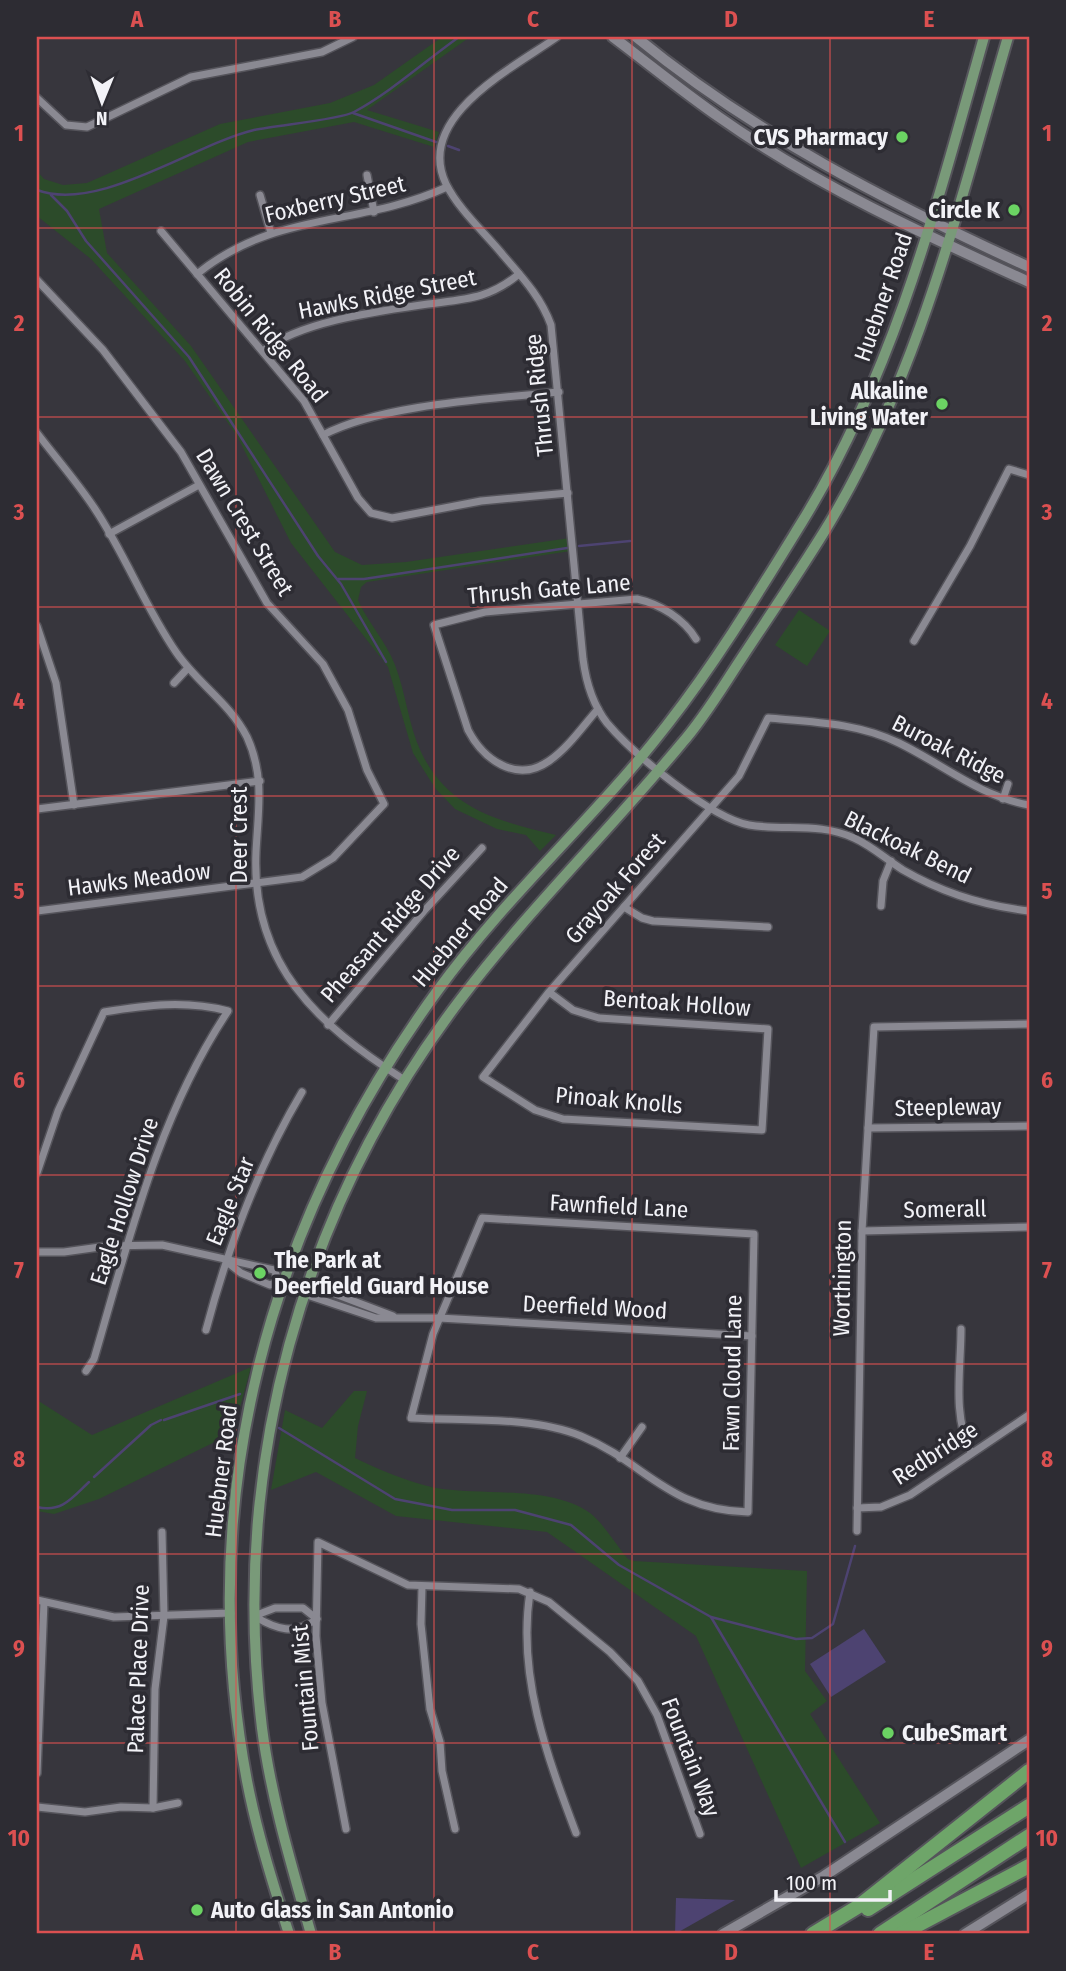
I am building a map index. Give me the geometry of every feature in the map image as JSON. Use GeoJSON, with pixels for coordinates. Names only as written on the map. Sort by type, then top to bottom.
{"type":"FeatureCollection","features":[{"type":"Feature","properties":{"kind":"highway"},"geometry":{"type":"LineString","coordinates":[[813,1934],[859,1906],[1029,1771]]}},
{"type":"Feature","properties":{"kind":"highway"},"geometry":{"type":"LineString","coordinates":[[828,1934],[1029,1805]]}},
{"type":"Feature","properties":{"kind":"highway"},"geometry":{"type":"LineString","coordinates":[[880,1934],[1029,1836]]}},
{"type":"Feature","properties":{"kind":"highway"},"geometry":{"type":"LineString","coordinates":[[901,1934],[1029,1866]]}},
{"type":"Feature","properties":{"kind":"main road"},"geometry":{"type":"LineString","coordinates":[[613,37],[720,118],[793,164],[927,234],[1029,282]]}},
{"type":"Feature","properties":{"kind":"main road"},"geometry":{"type":"LineString","coordinates":[[636,37],[729,105],[802,152],[931,220],[1029,267]]}},
{"type":"Feature","properties":{"kind":"main road","name":"Huebner Road"},"geometry":{"type":"LineString","coordinates":[[289,1934],[247,1785],[232,1660],[230,1579],[240,1459],[259,1357],[281,1282],[312,1203],[384,1066],[450,974],[642,754],[682,703],[806,517],[877,379],[927,234],[984,37]]}},
{"type":"Feature","properties":{"kind":"main road","name":"Huebner Road"},"geometry":{"type":"LineString","coordinates":[[311,1934],[268,1768],[255,1658],[254,1580],[263,1462],[282,1363],[333,1212],[370,1137],[403,1079],[461,998],[686,739],[826,528],[868,451],[915,348],[948,244],[1005,38]]}},
{"type":"Feature","properties":{"kind":"main road"},"geometry":{"type":"LineString","coordinates":[[793,164],[802,152]]}},
{"type":"Feature","properties":{"kind":"main road"},"geometry":{"type":"LineString","coordinates":[[848,439],[868,451]]}},
{"type":"Feature","properties":{"kind":"main road"},"geometry":{"type":"LineString","coordinates":[[231,1613],[254,1616]]}},
{"type":"Feature","properties":{"kind":"main road"},"geometry":{"type":"LineString","coordinates":[[723,1934],[824,1876],[1029,1740]]}},
{"type":"Feature","properties":{"kind":"main road"},"geometry":{"type":"LineString","coordinates":[[965,1934],[1029,1894]]}},
{"type":"Feature","properties":{"kind":"main road"},"geometry":{"type":"LineString","coordinates":[[285,1922],[305,1915]]}},
{"type":"Feature","properties":{"kind":"street"},"geometry":{"type":"LineString","coordinates":[[37,98],[65,125],[87,127],[191,76],[329,50],[353,37]]}},
{"type":"Feature","properties":{"kind":"street","name":"Thrush Ridge"},"geometry":{"type":"LineString","coordinates":[[558,37],[457,111],[446,130],[441,146],[441,165],[447,187],[543,304],[551,325],[584,672],[598,709],[607,722],[659,769]]}},
{"type":"Feature","properties":{"kind":"street"},"geometry":{"type":"LineString","coordinates":[[367,175],[374,212]]}},
{"type":"Feature","properties":{"kind":"street","name":"Foxberry Street"},"geometry":{"type":"LineString","coordinates":[[197,274],[233,248],[271,233],[418,201],[447,187]]}},
{"type":"Feature","properties":{"kind":"street"},"geometry":{"type":"LineString","coordinates":[[260,195],[271,233]]}},
{"type":"Feature","properties":{"kind":"street","name":"Robin Ridge Road"},"geometry":{"type":"LineString","coordinates":[[161,231],[304,401],[358,498],[371,513],[392,518],[481,501],[568,493]]}},
{"type":"Feature","properties":{"kind":"street","name":"Hawks Ridge Street"},"geometry":{"type":"LineString","coordinates":[[263,351],[297,330],[414,306],[485,296],[519,274]]}},
{"type":"Feature","properties":{"kind":"street","name":"Dawn Crest Street"},"geometry":{"type":"LineString","coordinates":[[37,279],[103,350],[181,452],[267,603],[309,645],[337,687],[367,770],[384,804]]}},
{"type":"Feature","properties":{"kind":"street"},"geometry":{"type":"LineString","coordinates":[[323,435],[345,424],[434,406],[559,393]]}},
{"type":"Feature","properties":{"kind":"street","name":"Deer Crest"},"geometry":{"type":"LineString","coordinates":[[37,433],[94,508],[174,649],[239,723],[252,750],[260,781],[257,884],[264,920],[281,964],[307,1003],[328,1026],[403,1079]]}},
{"type":"Feature","properties":{"kind":"street"},"geometry":{"type":"LineString","coordinates":[[914,641],[970,546],[1009,469],[1029,475]]}},
{"type":"Feature","properties":{"kind":"street"},"geometry":{"type":"LineString","coordinates":[[109,534],[200,485]]}},
{"type":"Feature","properties":{"kind":"street","name":"Thrush Gate Lane"},"geometry":{"type":"LineString","coordinates":[[598,709],[548,762],[516,770],[495,763],[475,743],[468,730],[434,625],[473,614],[626,599],[647,601],[685,624],[696,639]]}},
{"type":"Feature","properties":{"kind":"street"},"geometry":{"type":"LineString","coordinates":[[37,626],[56,683],[74,805]]}},
{"type":"Feature","properties":{"kind":"street"},"geometry":{"type":"LineString","coordinates":[[174,683],[188,668]]}},
{"type":"Feature","properties":{"kind":"street","name":"Buroak Ridge"},"geometry":{"type":"LineString","coordinates":[[768,718],[821,722],[874,733],[920,754],[977,789],[1029,805]]}},
{"type":"Feature","properties":{"kind":"street","name":"Grayoak Forest"},"geometry":{"type":"LineString","coordinates":[[483,1077],[549,992],[711,808],[750,759],[768,718]]}},
{"type":"Feature","properties":{"kind":"street","name":"Blackoak Bend"},"geometry":{"type":"LineString","coordinates":[[659,769],[711,808],[748,824],[812,826],[840,832],[867,844],[891,862],[962,897],[1029,911]]}},
{"type":"Feature","properties":{"kind":"street"},"geometry":{"type":"LineString","coordinates":[[37,809],[260,781]]}},
{"type":"Feature","properties":{"kind":"street"},"geometry":{"type":"LineString","coordinates":[[1003,799],[1008,784]]}},
{"type":"Feature","properties":{"kind":"street","name":"Hawks Meadow"},"geometry":{"type":"LineString","coordinates":[[37,911],[293,879],[318,869],[384,804]]}},
{"type":"Feature","properties":{"kind":"street","name":"Pheasant Ridge Drive"},"geometry":{"type":"LineString","coordinates":[[328,1026],[424,911],[482,848]]}},
{"type":"Feature","properties":{"kind":"street"},"geometry":{"type":"LineString","coordinates":[[881,906],[883,881],[891,862]]}},
{"type":"Feature","properties":{"kind":"street"},"geometry":{"type":"LineString","coordinates":[[624,906],[642,918],[653,921],[768,927]]}},
{"type":"Feature","properties":{"kind":"street","name":"Bentoak Hollow"},"geometry":{"type":"LineString","coordinates":[[549,992],[573,1010],[599,1018],[768,1029],[762,1130]]}},
{"type":"Feature","properties":{"kind":"street","name":"Eagle Hollow Drive"},"geometry":{"type":"LineString","coordinates":[[37,1173],[58,1111],[104,1012],[168,1003],[207,1006],[228,1011],[213,1033],[168,1123],[153,1160],[94,1359],[86,1371]]}},
{"type":"Feature","properties":{"kind":"street","name":"Worthington"},"geometry":{"type":"LineString","coordinates":[[857,1531],[862,1231],[874,1027],[1029,1024]]}},
{"type":"Feature","properties":{"kind":"street","name":"Pinoak Knolls"},"geometry":{"type":"LineString","coordinates":[[483,1077],[535,1110],[564,1119],[762,1130]]}},
{"type":"Feature","properties":{"kind":"street","name":"Eagle Star"},"geometry":{"type":"LineString","coordinates":[[206,1330],[226,1261],[249,1198],[283,1124],[302,1092]]}},
{"type":"Feature","properties":{"kind":"street","name":"Steepleway"},"geometry":{"type":"LineString","coordinates":[[868,1128],[1029,1126]]}},
{"type":"Feature","properties":{"kind":"street","name":"Fawnfield Lane"},"geometry":{"type":"LineString","coordinates":[[439,1318],[482,1218],[754,1234]]}},
{"type":"Feature","properties":{"kind":"street","name":"Somerall"},"geometry":{"type":"LineString","coordinates":[[862,1231],[1029,1227]]}},
{"type":"Feature","properties":{"kind":"street","name":"Fawn Cloud Lane"},"geometry":{"type":"LineString","coordinates":[[620,1458],[687,1502],[715,1510],[748,1513],[754,1234]]}},
{"type":"Feature","properties":{"kind":"street"},"geometry":{"type":"LineString","coordinates":[[37,1252],[128,1245],[171,1247],[274,1270],[281,1282]]}},
{"type":"Feature","properties":{"kind":"street"},"geometry":{"type":"LineString","coordinates":[[226,1261],[241,1273],[270,1285],[281,1282],[307,1289]]}},
{"type":"Feature","properties":{"kind":"street","name":"Deerfield Wood"},"geometry":{"type":"LineString","coordinates":[[307,1289],[310,1296],[370,1317],[439,1318],[752,1336]]}},
{"type":"Feature","properties":{"kind":"street"},"geometry":{"type":"LineString","coordinates":[[439,1318],[411,1418],[548,1427],[579,1435],[620,1458],[642,1427]]}},
{"type":"Feature","properties":{"kind":"street"},"geometry":{"type":"LineString","coordinates":[[961,1329],[960,1421],[963,1437],[971,1452]]}},
{"type":"Feature","properties":{"kind":"street","name":"Redbridge"},"geometry":{"type":"LineString","coordinates":[[857,1508],[871,1509],[898,1501],[1029,1415]]}},
{"type":"Feature","properties":{"kind":"street","name":"Palace Place Drive"},"geometry":{"type":"LineString","coordinates":[[153,1808],[155,1689],[164,1616],[162,1532]]}},
{"type":"Feature","properties":{"kind":"street","name":"Fountain Way"},"geometry":{"type":"LineString","coordinates":[[318,1542],[393,1580],[422,1587],[511,1588],[530,1592],[549,1602],[610,1652],[638,1681],[657,1715],[700,1834]]}},
{"type":"Feature","properties":{"kind":"street","name":"Fountain Mist"},"geometry":{"type":"LineString","coordinates":[[318,1542],[317,1619],[322,1703],[346,1829]]}},
{"type":"Feature","properties":{"kind":"street"},"geometry":{"type":"LineString","coordinates":[[422,1587],[421,1624],[430,1709],[440,1742],[442,1771],[455,1829]]}},
{"type":"Feature","properties":{"kind":"street"},"geometry":{"type":"LineString","coordinates":[[530,1592],[527,1615],[528,1651],[535,1711],[576,1833]]}},
{"type":"Feature","properties":{"kind":"street"},"geometry":{"type":"LineString","coordinates":[[37,1773],[41,1601],[114,1617],[231,1613]]}},
{"type":"Feature","properties":{"kind":"street"},"geometry":{"type":"LineString","coordinates":[[275,1608],[303,1608],[317,1619],[303,1628],[274,1628],[254,1616],[275,1608]]}},
{"type":"Feature","properties":{"kind":"street"},"geometry":{"type":"LineString","coordinates":[[37,1807],[77,1812],[121,1807],[153,1808],[178,1803]]}},
{"type":"Feature","properties":{"kind":"street"},"geometry":{"type":"LineString","coordinates":[[1016,1902],[1029,1903]]}},
{"type":"Feature","properties":{"kind":"green space"},"geometry":{"type":"Polygon","coordinates":[[[442,37],[470,37],[367,110],[439,132],[434,147],[354,122],[248,142],[99,209],[107,253],[191,346],[335,552],[362,565],[406,562],[570,538],[571,551],[367,582],[361,587],[358,600],[391,656],[417,741],[433,772],[461,800],[478,810],[496,818],[556,835],[540,851],[526,835],[497,829],[455,809],[435,788],[413,753],[388,667],[291,543],[237,436],[185,361],[91,259],[37,216],[37,171],[44,179],[63,185],[87,183],[220,124],[330,103],[374,85],[442,37]]]}},
{"type":"Feature","properties":{"kind":"green space"},"geometry":{"type":"Polygon","coordinates":[[[799,610],[830,631],[807,666],[775,645],[799,610]]]}},
{"type":"Feature","properties":{"kind":"green space"},"geometry":{"type":"Polygon","coordinates":[[[251,1367],[233,1433],[99,1499],[54,1514],[37,1511],[37,1400],[92,1435],[251,1367]]]}},
{"type":"Feature","properties":{"kind":"green space"},"geometry":{"type":"Polygon","coordinates":[[[354,1391],[367,1391],[358,1426],[355,1458],[394,1475],[436,1488],[536,1495],[574,1504],[590,1513],[628,1559],[634,1561],[807,1571],[805,1671],[827,1701],[810,1714],[880,1823],[801,1868],[696,1636],[547,1532],[396,1516],[316,1472],[271,1490],[285,1410],[322,1428],[354,1391]]]}},
{"type":"Feature","properties":{"kind":"shaded area"},"geometry":{"type":"Polygon","coordinates":[[[864,1629],[886,1662],[831,1697],[810,1664],[864,1629]]]}},
{"type":"Feature","properties":{"kind":"shaded area"},"geometry":{"type":"Polygon","coordinates":[[[676,1898],[735,1900],[675,1934],[676,1898]]]}},
{"type":"Feature","properties":{"kind":"waterway"},"geometry":{"type":"LineString","coordinates":[[37,190],[62,195],[117,185],[254,130],[346,115],[381,95],[459,37]]}},
{"type":"Feature","properties":{"kind":"waterway"},"geometry":{"type":"LineString","coordinates":[[353,113],[436,142]]}},
{"type":"Feature","properties":{"kind":"waterway"},"geometry":{"type":"LineString","coordinates":[[448,146],[459,150]]}},
{"type":"Feature","properties":{"kind":"waterway"},"geometry":{"type":"LineString","coordinates":[[51,195],[67,211],[86,241],[189,357],[318,556],[341,584],[386,662]]}},
{"type":"Feature","properties":{"kind":"waterway"},"geometry":{"type":"LineString","coordinates":[[579,546],[630,541]]}},
{"type":"Feature","properties":{"kind":"waterway"},"geometry":{"type":"LineString","coordinates":[[338,579],[364,579],[567,548]]}},
{"type":"Feature","properties":{"kind":"waterway"},"geometry":{"type":"LineString","coordinates":[[164,1420],[240,1394]]}},
{"type":"Feature","properties":{"kind":"waterway"},"geometry":{"type":"LineString","coordinates":[[94,1477],[151,1425],[161,1420]]}},
{"type":"Feature","properties":{"kind":"waterway"},"geometry":{"type":"LineString","coordinates":[[279,1428],[395,1499],[452,1510],[515,1510],[571,1525],[619,1565],[711,1617],[845,1842]]}},
{"type":"Feature","properties":{"kind":"waterway"},"geometry":{"type":"LineString","coordinates":[[37,1507],[60,1506],[72,1499],[89,1482]]}},
{"type":"Feature","properties":{"kind":"waterway"},"geometry":{"type":"LineString","coordinates":[[711,1617],[796,1639],[812,1638],[833,1624],[855,1546]]}},
{"type":"Feature","properties":{"kind":"place","name":"CVS Pharmacy"},"geometry":{"type":"Point","coordinates":[902,137]}},
{"type":"Feature","properties":{"kind":"place","name":"Circle K"},"geometry":{"type":"Point","coordinates":[1014,210]}},
{"type":"Feature","properties":{"kind":"place","name":"Alkaline Living Water"},"geometry":{"type":"Point","coordinates":[942,404]}},
{"type":"Feature","properties":{"kind":"place","name":"The Park at Deerfield Guard House"},"geometry":{"type":"Point","coordinates":[260,1273]}},
{"type":"Feature","properties":{"kind":"place","name":"CubeSmart"},"geometry":{"type":"Point","coordinates":[888,1733]}},
{"type":"Feature","properties":{"kind":"place","name":"Auto Glass in San Antonio"},"geometry":{"type":"Point","coordinates":[197,1910]}}]}
